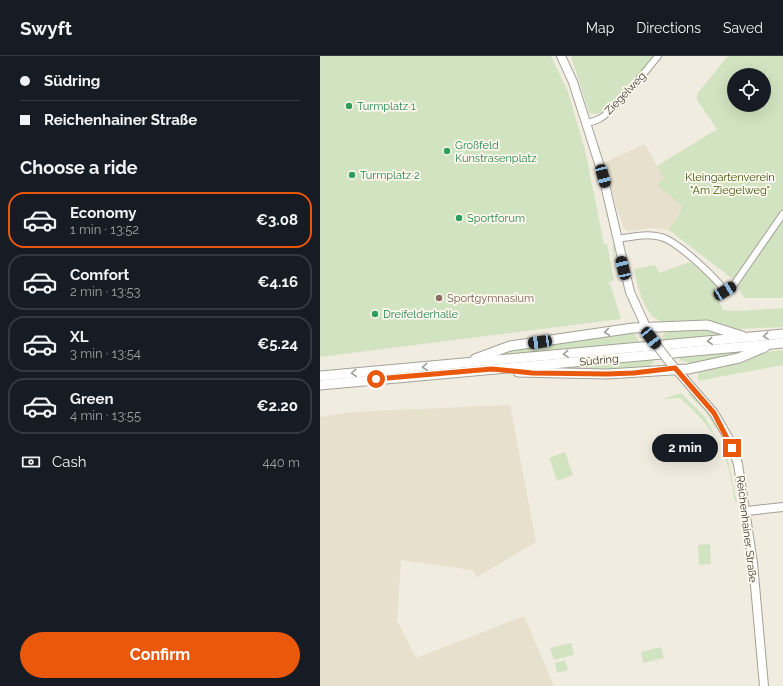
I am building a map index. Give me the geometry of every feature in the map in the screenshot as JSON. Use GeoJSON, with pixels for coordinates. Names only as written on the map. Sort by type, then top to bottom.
{"type":"FeatureCollection","features":[{"type":"Feature","properties":{"kind":"main road","name":"Reichenhainer Straße"},"geometry":{"type":"LineString","coordinates":[[561,56],[573,82],[587,123],[607,191],[630,292],[651,338],[668,360],[711,409],[729,439],[738,464],[747,511],[764,686]]}},
{"type":"Feature","properties":{"kind":"main road"},"geometry":{"type":"LineString","coordinates":[[462,363],[510,346],[633,328],[707,324],[749,337]]}},
{"type":"Feature","properties":{"kind":"main road","name":"Südring"},"geometry":{"type":"LineString","coordinates":[[320,376],[783,334]]}},
{"type":"Feature","properties":{"kind":"main road"},"geometry":{"type":"LineString","coordinates":[[492,369],[532,373],[607,374],[634,373],[675,368],[688,369],[739,358],[780,343]]}},
{"type":"Feature","properties":{"kind":"main road","name":"Südring"},"geometry":{"type":"LineString","coordinates":[[320,385],[780,343]]}},
{"type":"Feature","properties":{"kind":"main road"},"geometry":{"type":"LineString","coordinates":[[747,511],[783,507]]}},
{"type":"Feature","properties":{"kind":"street","name":"Ziegelweg"},"geometry":{"type":"LineString","coordinates":[[587,123],[599,119],[609,111],[646,72],[658,56]]}},
{"type":"Feature","properties":{"kind":"street"},"geometry":{"type":"LineString","coordinates":[[617,239],[652,235],[668,240],[717,280],[725,291],[733,286],[783,214]]}},
{"type":"Feature","properties":{"kind":"shaded area"},"geometry":{"type":"Polygon","coordinates":[[[645,144],[664,179],[658,184],[683,207],[669,230],[653,228],[628,231],[624,228],[616,206],[605,162],[645,144]]]}},
{"type":"Feature","properties":{"kind":"shaded area"},"geometry":{"type":"Polygon","coordinates":[[[510,405],[536,542],[477,577],[473,570],[401,560],[397,620],[416,658],[524,616],[554,686],[320,686],[320,417],[352,412],[510,405]]]}},
{"type":"Feature","properties":{"kind":"green space","name":"Sportforum"},"geometry":{"type":"Polygon","coordinates":[[[320,56],[551,56],[568,92],[585,150],[604,244],[607,244],[614,280],[608,282],[611,286],[621,319],[320,357],[320,56]]]}},
{"type":"Feature","properties":{"kind":"green space"},"geometry":{"type":"Polygon","coordinates":[[[571,56],[655,56],[641,73],[604,111],[597,114],[589,113],[571,56]]]}},
{"type":"Feature","properties":{"kind":"green space","name":"Kleingartenverein \"Am Ziegelweg\""},"geometry":{"type":"Polygon","coordinates":[[[728,56],[783,56],[783,210],[734,280],[669,230],[683,207],[657,184],[664,179],[657,166],[717,129],[697,100],[697,94],[728,56]]]}},
{"type":"Feature","properties":{"kind":"green space"},"geometry":{"type":"Polygon","coordinates":[[[783,217],[783,298],[744,298],[737,286],[783,217]]]}},
{"type":"Feature","properties":{"kind":"green space"},"geometry":{"type":"Polygon","coordinates":[[[612,245],[614,246],[618,278],[612,245]]]}},
{"type":"Feature","properties":{"kind":"green space"},"geometry":{"type":"Polygon","coordinates":[[[690,262],[716,283],[715,292],[723,310],[736,311],[783,308],[783,327],[739,329],[705,320],[662,322],[652,316],[645,306],[638,287],[634,269],[655,265],[659,273],[690,262]]]}},
{"type":"Feature","properties":{"kind":"green space"},"geometry":{"type":"Polygon","coordinates":[[[704,327],[732,335],[665,342],[662,336],[667,331],[704,327]]]}},
{"type":"Feature","properties":{"kind":"green space"},"geometry":{"type":"Polygon","coordinates":[[[628,332],[628,334],[635,334],[640,344],[489,358],[498,352],[628,332]]]}},
{"type":"Feature","properties":{"kind":"green space"},"geometry":{"type":"Polygon","coordinates":[[[751,349],[725,359],[689,364],[688,362],[681,361],[677,355],[751,349]]]}},
{"type":"Feature","properties":{"kind":"green space"},"geometry":{"type":"Polygon","coordinates":[[[783,350],[783,365],[698,381],[698,373],[702,370],[746,361],[765,352],[783,350]]]}},
{"type":"Feature","properties":{"kind":"green space"},"geometry":{"type":"Polygon","coordinates":[[[651,358],[654,362],[648,368],[618,371],[535,369],[651,358]]]}},
{"type":"Feature","properties":{"kind":"green space"},"geometry":{"type":"Polygon","coordinates":[[[681,393],[705,417],[728,460],[737,502],[735,502],[725,456],[712,433],[704,422],[680,398],[663,399],[681,393]]]}},
{"type":"Feature","properties":{"kind":"green space"},"geometry":{"type":"Polygon","coordinates":[[[689,393],[703,406],[718,427],[716,429],[706,412],[688,394],[689,393]]]}},
{"type":"Feature","properties":{"kind":"green space"},"geometry":{"type":"Polygon","coordinates":[[[565,452],[573,475],[557,481],[549,458],[565,452]]]}},
{"type":"Feature","properties":{"kind":"green space"},"geometry":{"type":"Polygon","coordinates":[[[710,544],[711,564],[699,565],[698,545],[710,544]]]}},
{"type":"Feature","properties":{"kind":"green space"},"geometry":{"type":"Polygon","coordinates":[[[571,643],[574,655],[554,660],[550,648],[571,643]]]}},
{"type":"Feature","properties":{"kind":"green space"},"geometry":{"type":"Polygon","coordinates":[[[661,647],[664,658],[643,663],[641,652],[661,647]]]}},
{"type":"Feature","properties":{"kind":"green space"},"geometry":{"type":"Polygon","coordinates":[[[565,660],[568,670],[557,673],[555,663],[565,660]]]}},
{"type":"Feature","properties":{"kind":"place","name":"Turmplatz 1"},"geometry":{"type":"Point","coordinates":[349,106]}},
{"type":"Feature","properties":{"kind":"place","name":"Großfeld Kunstrasenplatz"},"geometry":{"type":"Point","coordinates":[447,151]}},
{"type":"Feature","properties":{"kind":"place","name":"Turmplatz 2"},"geometry":{"type":"Point","coordinates":[352,175]}},
{"type":"Feature","properties":{"kind":"place","name":"Sportforum"},"geometry":{"type":"Point","coordinates":[459,218]}},
{"type":"Feature","properties":{"kind":"place","name":"Sportgymnasium"},"geometry":{"type":"Point","coordinates":[439,298]}},
{"type":"Feature","properties":{"kind":"place","name":"Dreifelderhalle"},"geometry":{"type":"Point","coordinates":[375,314]}},
{"type":"Feature","properties":{"kind":"route"},"geometry":{"type":"LineString","coordinates":[[376,379],[492,369],[532,373],[607,374],[634,373],[675,368],[714,413],[729,439],[732,448]]}}]}
